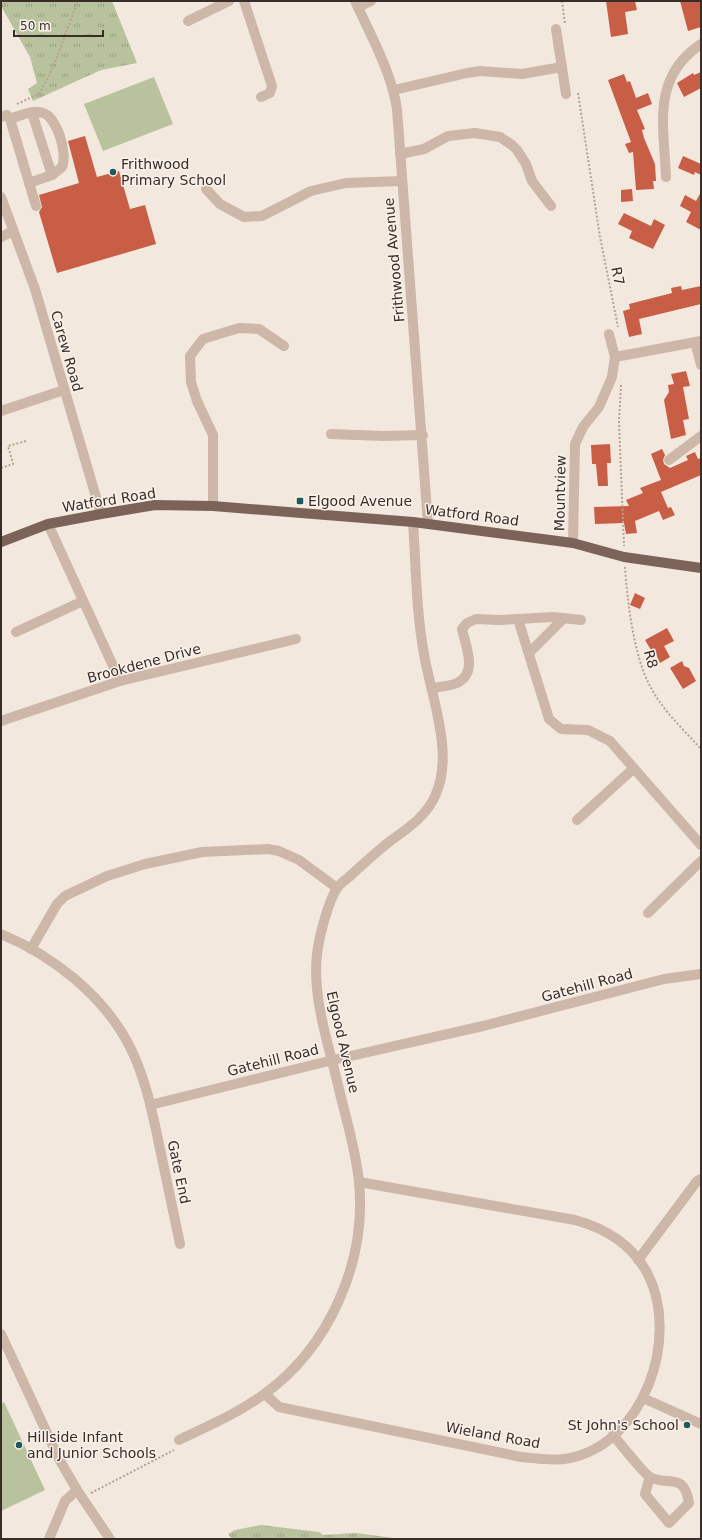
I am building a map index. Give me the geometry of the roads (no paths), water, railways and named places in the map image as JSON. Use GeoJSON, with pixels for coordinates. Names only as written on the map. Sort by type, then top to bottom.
{"type":"FeatureCollection","features":[{"type":"Feature","properties":{"kind":"main road","name":"Watford Road"},"geometry":{"type":"LineString","coordinates":[[1,542],[48,524],[101,514],[155,505],[213,506],[413,522],[573,543],[624,557],[701,568]]}},
{"type":"Feature","properties":{"kind":"street"},"geometry":{"type":"LineString","coordinates":[[188,22],[228,1]]}},
{"type":"Feature","properties":{"kind":"street"},"geometry":{"type":"LineString","coordinates":[[244,1],[272,86],[270,93],[261,97]]}},
{"type":"Feature","properties":{"kind":"street"},"geometry":{"type":"LineString","coordinates":[[357,4],[371,1]]}},
{"type":"Feature","properties":{"kind":"street","name":"Frithwood Avenue"},"geometry":{"type":"LineString","coordinates":[[357,4],[394,90],[423,435],[428,524]]}},
{"type":"Feature","properties":{"kind":"street"},"geometry":{"type":"LineString","coordinates":[[561,28],[562,67],[566,94]]}},
{"type":"Feature","properties":{"kind":"street"},"geometry":{"type":"LineString","coordinates":[[666,177],[663,109],[666,90],[677,65],[701,44]]}},
{"type":"Feature","properties":{"kind":"street"},"geometry":{"type":"LineString","coordinates":[[394,90],[480,71],[522,74],[562,67]]}},
{"type":"Feature","properties":{"kind":"street"},"geometry":{"type":"LineString","coordinates":[[29,183],[52,174],[62,167],[65,157],[56,126],[48,115],[41,112],[6,117],[36,206]]}},
{"type":"Feature","properties":{"kind":"street"},"geometry":{"type":"LineString","coordinates":[[32,113],[52,174]]}},
{"type":"Feature","properties":{"kind":"street"},"geometry":{"type":"LineString","coordinates":[[400,154],[417,152],[439,140],[454,135],[475,133],[500,137],[512,144],[517,150],[526,164],[532,181],[551,206]]}},
{"type":"Feature","properties":{"kind":"street"},"geometry":{"type":"LineString","coordinates":[[206,189],[220,204],[244,217],[262,216],[311,191],[346,183],[402,181]]}},
{"type":"Feature","properties":{"kind":"street","name":"Carew Road"},"geometry":{"type":"LineString","coordinates":[[1,197],[34,289],[101,514]]}},
{"type":"Feature","properties":{"kind":"street"},"geometry":{"type":"LineString","coordinates":[[1,237],[13,231]]}},
{"type":"Feature","properties":{"kind":"street"},"geometry":{"type":"LineString","coordinates":[[213,506],[213,435],[197,401],[191,382],[190,356],[203,339],[239,328],[259,329],[284,346]]}},
{"type":"Feature","properties":{"kind":"street","name":"Mountview"},"geometry":{"type":"LineString","coordinates":[[573,543],[575,444],[583,427],[599,407],[612,377],[615,357],[614,333]]}},
{"type":"Feature","properties":{"kind":"street"},"geometry":{"type":"LineString","coordinates":[[615,357],[698,341],[701,365]]}},
{"type":"Feature","properties":{"kind":"street"},"geometry":{"type":"LineString","coordinates":[[1,411],[64,390]]}},
{"type":"Feature","properties":{"kind":"street"},"geometry":{"type":"LineString","coordinates":[[331,434],[383,436],[423,435]]}},
{"type":"Feature","properties":{"kind":"street"},"geometry":{"type":"LineString","coordinates":[[669,460],[701,436]]}},
{"type":"Feature","properties":{"kind":"street","name":"Elgood Avenue"},"geometry":{"type":"LineString","coordinates":[[180,1440],[245,1407],[265,1394],[283,1379],[309,1351],[327,1324],[350,1272],[357,1241],[360,1210],[359,1182],[332,1060],[322,1023],[316,985],[317,954],[323,924],[337,888],[374,853],[411,826],[430,806],[438,792],[443,749],[424,654],[413,522]]}},
{"type":"Feature","properties":{"kind":"street"},"geometry":{"type":"LineString","coordinates":[[48,524],[120,682]]}},
{"type":"Feature","properties":{"kind":"street"},"geometry":{"type":"LineString","coordinates":[[16,632],[83,601]]}},
{"type":"Feature","properties":{"kind":"street"},"geometry":{"type":"LineString","coordinates":[[432,688],[457,683],[465,676],[470,667],[462,630],[467,623],[476,619],[553,617],[581,620]]}},
{"type":"Feature","properties":{"kind":"street"},"geometry":{"type":"LineString","coordinates":[[528,653],[564,618]]}},
{"type":"Feature","properties":{"kind":"street"},"geometry":{"type":"LineString","coordinates":[[518,619],[549,719],[561,729],[588,730],[610,741],[701,845]]}},
{"type":"Feature","properties":{"kind":"street","name":"Brookdene Drive"},"geometry":{"type":"LineString","coordinates":[[1,721],[120,682],[296,639]]}},
{"type":"Feature","properties":{"kind":"street"},"geometry":{"type":"LineString","coordinates":[[578,820],[633,769]]}},
{"type":"Feature","properties":{"kind":"street"},"geometry":{"type":"LineString","coordinates":[[31,949],[57,904],[65,896],[107,876],[145,864],[195,854],[268,849],[279,851],[299,860],[337,888]]}},
{"type":"Feature","properties":{"kind":"street"},"geometry":{"type":"LineString","coordinates":[[648,913],[701,861]]}},
{"type":"Feature","properties":{"kind":"street"},"geometry":{"type":"LineString","coordinates":[[1,934],[31,949],[63,970],[106,1012],[129,1045],[150,1105]]}},
{"type":"Feature","properties":{"kind":"street","name":"Gatehill Road"},"geometry":{"type":"LineString","coordinates":[[150,1105],[332,1060],[483,1026],[664,979],[701,974]]}},
{"type":"Feature","properties":{"kind":"street","name":"Gate End"},"geometry":{"type":"LineString","coordinates":[[150,1105],[180,1244]]}},
{"type":"Feature","properties":{"kind":"street"},"geometry":{"type":"LineString","coordinates":[[638,1260],[697,1181],[701,1179]]}},
{"type":"Feature","properties":{"kind":"street","name":"Wieland Road"},"geometry":{"type":"LineString","coordinates":[[265,1394],[279,1407],[521,1457],[564,1459],[588,1451],[613,1435],[628,1421],[643,1398],[653,1372],[660,1320],[651,1281],[638,1260],[616,1237],[593,1225],[575,1220],[359,1182]]}},
{"type":"Feature","properties":{"kind":"street"},"geometry":{"type":"LineString","coordinates":[[1,1334],[59,1459],[79,1494],[110,1539]]}},
{"type":"Feature","properties":{"kind":"street"},"geometry":{"type":"LineString","coordinates":[[643,1398],[701,1424]]}},
{"type":"Feature","properties":{"kind":"street"},"geometry":{"type":"LineString","coordinates":[[613,1435],[650,1477],[681,1484],[687,1492],[689,1503],[669,1523],[645,1494],[650,1477]]}},
{"type":"Feature","properties":{"kind":"street"},"geometry":{"type":"LineString","coordinates":[[49,1539],[65,1501],[79,1494]]}},
{"type":"Feature","properties":{"kind":"place","name":"Frithwood Primary School"},"geometry":{"type":"Point","coordinates":[113,172]}},
{"type":"Feature","properties":{"kind":"place","name":"Elgood Avenue"},"geometry":{"type":"Point","coordinates":[300,501]}},
{"type":"Feature","properties":{"kind":"place","name":"St John's School"},"geometry":{"type":"Point","coordinates":[687,1425]}},
{"type":"Feature","properties":{"kind":"place","name":"Hillside Infant and Junior Schools"},"geometry":{"type":"Point","coordinates":[19,1445]}}]}
